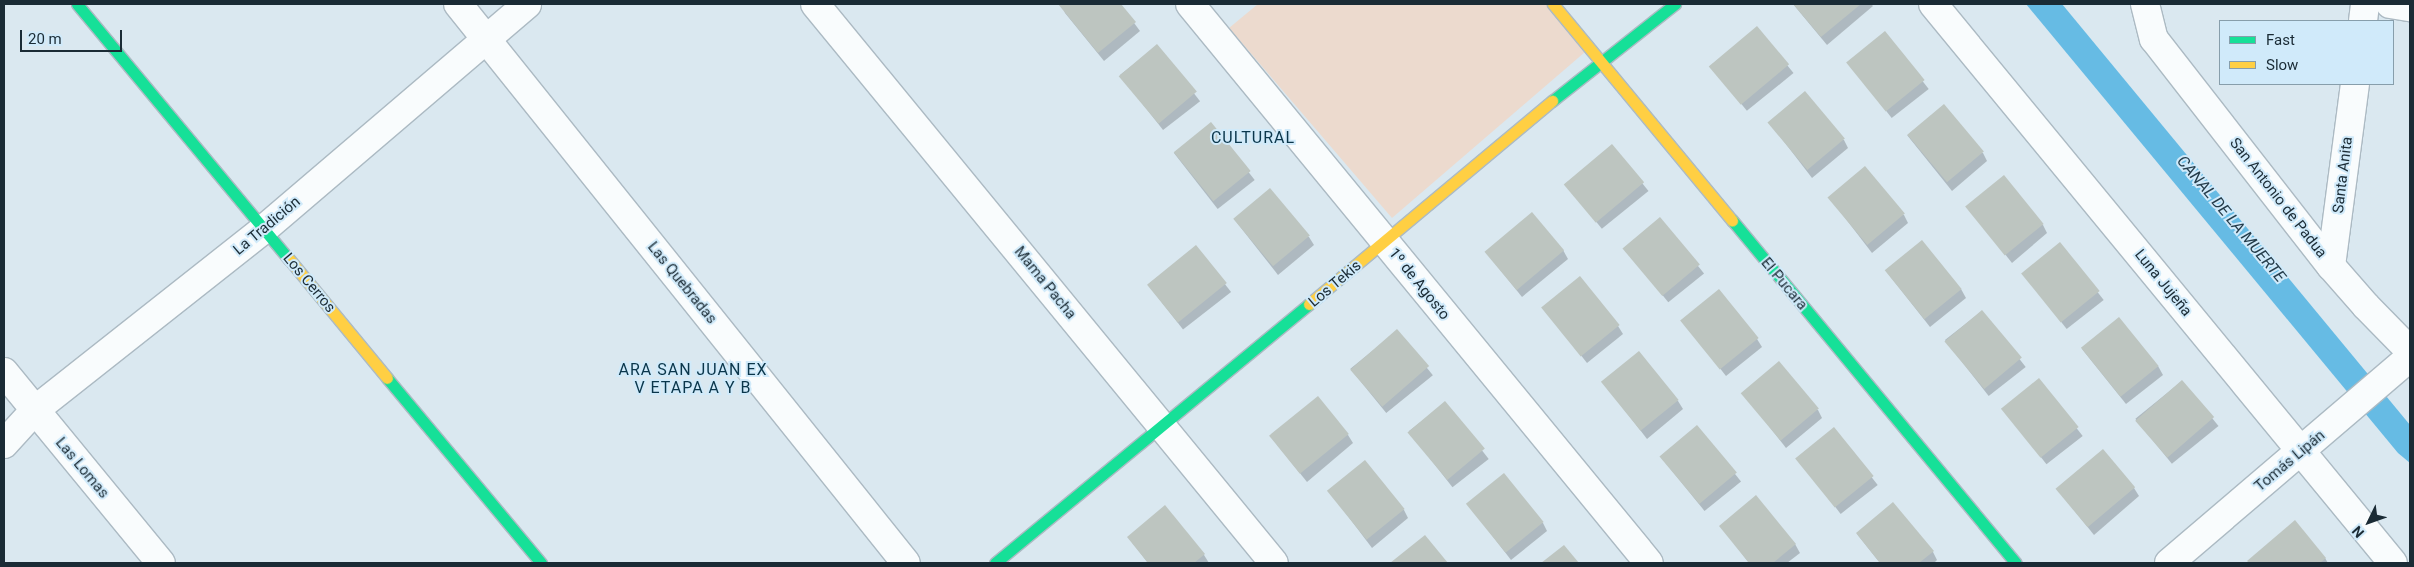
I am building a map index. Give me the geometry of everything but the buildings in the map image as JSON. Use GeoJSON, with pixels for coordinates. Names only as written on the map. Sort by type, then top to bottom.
{"type":"FeatureCollection","features":[{"type":"Feature","properties":{"kind":"street","name":"Los Cerros"},"geometry":{"type":"LineString","coordinates":[[77,4],[541,563]]}},
{"type":"Feature","properties":{"kind":"street","name":"Las Quebradas"},"geometry":{"type":"LineString","coordinates":[[458,4],[906,563]]}},
{"type":"Feature","properties":{"kind":"street","name":"La Tradición"},"geometry":{"type":"LineString","coordinates":[[4,444],[35,410],[264,229],[486,37],[527,4]]}},
{"type":"Feature","properties":{"kind":"street","name":"Mama Pacha"},"geometry":{"type":"LineString","coordinates":[[815,4],[1274,563]]}},
{"type":"Feature","properties":{"kind":"street","name":"1º de Agosto"},"geometry":{"type":"LineString","coordinates":[[1190,4],[1648,563]]}},
{"type":"Feature","properties":{"kind":"street","name":"El Pucara"},"geometry":{"type":"LineString","coordinates":[[1553,4],[2016,563]]}},
{"type":"Feature","properties":{"kind":"street","name":"Los Tekis"},"geometry":{"type":"LineString","coordinates":[[994,563],[1163,426],[1600,61],[1675,4]]}},
{"type":"Feature","properties":{"kind":"street","name":"Luna Jujeña"},"geometry":{"type":"LineString","coordinates":[[1933,4],[2393,563]]}},
{"type":"Feature","properties":{"kind":"street","name":"San Antonio de Padua"},"geometry":{"type":"LineString","coordinates":[[2145,4],[2154,39],[2332,266],[2410,352]]}},
{"type":"Feature","properties":{"kind":"street"},"geometry":{"type":"LineString","coordinates":[[2362,20],[2365,4]]}},
{"type":"Feature","properties":{"kind":"street"},"geometry":{"type":"LineString","coordinates":[[2390,4],[2410,7]]}},
{"type":"Feature","properties":{"kind":"street","name":"Santa Anita"},"geometry":{"type":"LineString","coordinates":[[2332,266],[2355,85]]}},
{"type":"Feature","properties":{"kind":"street","name":"Tomás Lipán"},"geometry":{"type":"LineString","coordinates":[[2169,563],[2337,422],[2410,357]]}},
{"type":"Feature","properties":{"kind":"street","name":"Las Lomas"},"geometry":{"type":"LineString","coordinates":[[4,372],[161,563]]}},
{"type":"Feature","properties":{"kind":"shaded area"},"geometry":{"type":"Polygon","coordinates":[[[1258,4],[1556,4],[1592,46],[1392,218],[1229,28],[1258,4]]]}},
{"type":"Feature","properties":{"kind":"water","name":"CANAL DE LA MUERTE"},"geometry":{"type":"Polygon","coordinates":[[[2026,4],[2062,4],[2410,425],[2410,463],[2398,453],[2026,4]]]}},
{"type":"Feature","properties":{"kind":"traffic: fast"},"geometry":{"type":"LineString","coordinates":[[77,4],[289,259]]}},
{"type":"Feature","properties":{"kind":"traffic: fast"},"geometry":{"type":"LineString","coordinates":[[1552,101],[1675,4]]}},
{"type":"Feature","properties":{"kind":"traffic: fast"},"geometry":{"type":"LineString","coordinates":[[1732,220],[2016,563]]}},
{"type":"Feature","properties":{"kind":"traffic: fast"},"geometry":{"type":"LineString","coordinates":[[995,563],[1309,304]]}},
{"type":"Feature","properties":{"kind":"traffic: fast"},"geometry":{"type":"LineString","coordinates":[[387,378],[541,563]]}},
{"type":"Feature","properties":{"kind":"traffic: slow"},"geometry":{"type":"LineString","coordinates":[[1553,4],[1732,220]]}},
{"type":"Feature","properties":{"kind":"traffic: slow"},"geometry":{"type":"LineString","coordinates":[[1309,304],[1552,101]]}},
{"type":"Feature","properties":{"kind":"traffic: slow"},"geometry":{"type":"LineString","coordinates":[[289,259],[387,378]]}},
{"type":"Feature","properties":{"kind":"district","name":"CULTURAL"},"geometry":{"type":"Point","coordinates":[1253,138]}},
{"type":"Feature","properties":{"kind":"district","name":"ARA SAN JUAN EX V ETAPA A Y B"},"geometry":{"type":"Point","coordinates":[693,379]}}]}
